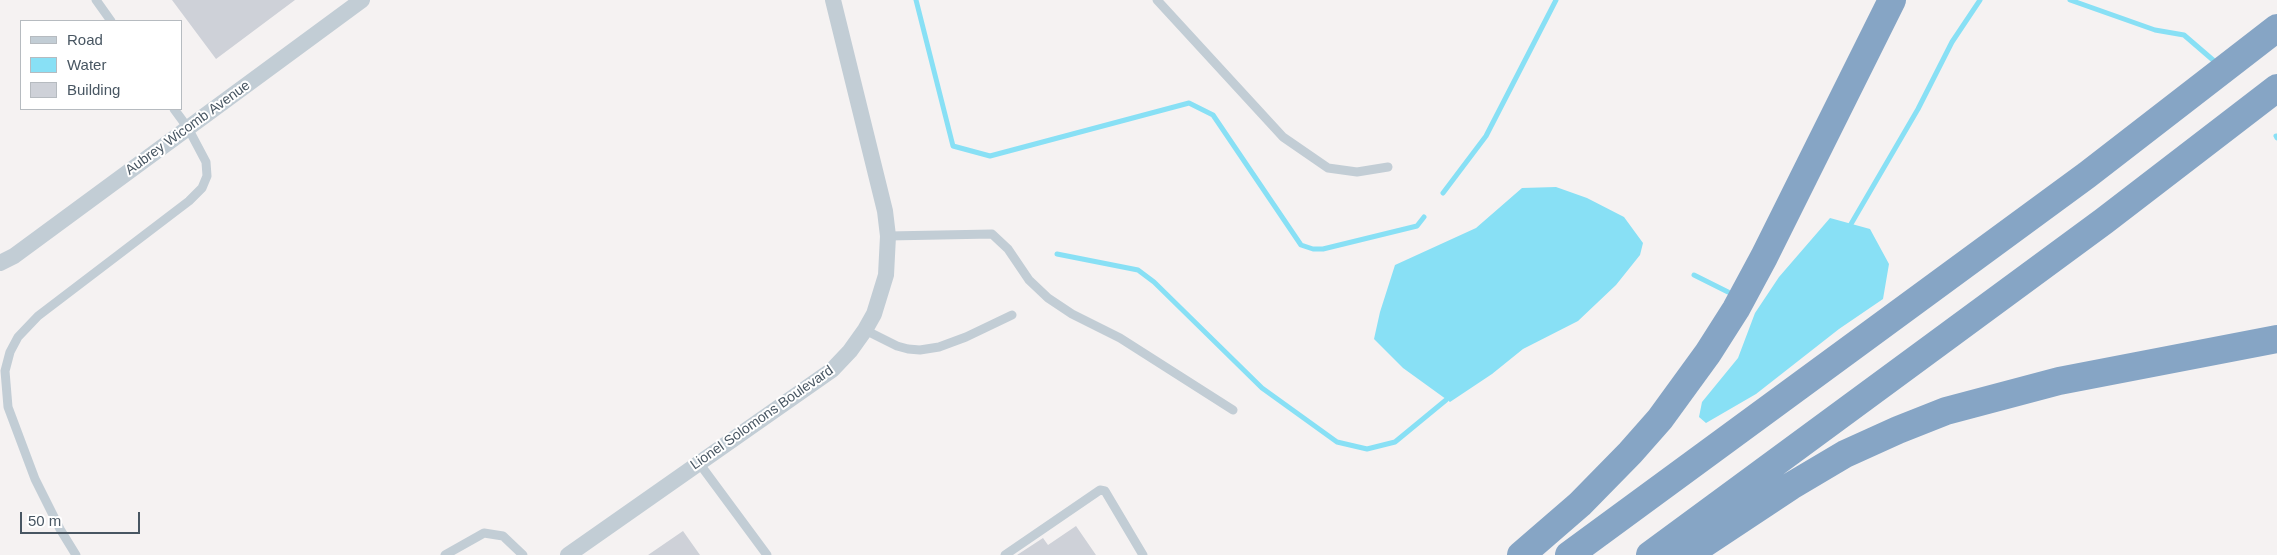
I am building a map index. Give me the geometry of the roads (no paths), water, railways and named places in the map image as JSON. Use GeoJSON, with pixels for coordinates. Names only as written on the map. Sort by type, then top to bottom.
{"type":"FeatureCollection","features":[{"type":"Feature","properties":{"kind":"highway"},"geometry":{"type":"LineString","coordinates":[[1521,555],[1580,504],[1630,453],[1671,404],[1708,353],[1736,309],[1764,257],[1892,0]]}},
{"type":"Feature","properties":{"kind":"highway"},"geometry":{"type":"LineString","coordinates":[[1569,555],[2066,191],[2277,28]]}},
{"type":"Feature","properties":{"kind":"highway"},"geometry":{"type":"LineString","coordinates":[[1650,555],[2104,221],[2277,88]]}},
{"type":"Feature","properties":{"kind":"highway"},"geometry":{"type":"LineString","coordinates":[[1687,555],[1791,486],[1845,454],[1946,411],[2059,380],[2277,339]]}},
{"type":"Feature","properties":{"kind":"street","name":"Aubrey Wicomb Avenue"},"geometry":{"type":"LineString","coordinates":[[0,276],[7,259],[362,0]]}},
{"type":"Feature","properties":{"kind":"street","name":"Lionel Solomons Boulevard"},"geometry":{"type":"LineString","coordinates":[[568,555],[832,370],[865,330],[880,296],[886,275],[888,236],[885,211],[833,0]]}},
{"type":"Feature","properties":{"kind":"lane"},"geometry":{"type":"LineString","coordinates":[[96,0],[110,20]]}},
{"type":"Feature","properties":{"kind":"lane"},"geometry":{"type":"LineString","coordinates":[[1157,0],[1283,137],[1328,168],[1357,172],[1388,168]]}},
{"type":"Feature","properties":{"kind":"lane"},"geometry":{"type":"LineString","coordinates":[[76,555],[60,529],[35,479],[8,407],[5,371],[10,352],[18,337],[38,316],[189,201],[202,188],[207,176],[206,162],[188,128],[175,110]]}},
{"type":"Feature","properties":{"kind":"lane"},"geometry":{"type":"LineString","coordinates":[[888,236],[992,234],[1008,249],[1029,280],[1048,298],[1072,314],[1120,338],[1233,410]]}},
{"type":"Feature","properties":{"kind":"lane"},"geometry":{"type":"LineString","coordinates":[[865,330],[897,346],[908,350],[920,350],[939,347],[966,338],[1012,315]]}},
{"type":"Feature","properties":{"kind":"lane"},"geometry":{"type":"LineString","coordinates":[[699,463],[767,555]]}},
{"type":"Feature","properties":{"kind":"lane"},"geometry":{"type":"LineString","coordinates":[[1005,555],[1100,490],[1105,491],[1143,555]]}},
{"type":"Feature","properties":{"kind":"lane"},"geometry":{"type":"LineString","coordinates":[[445,555],[484,533],[503,536],[523,555]]}},
{"type":"Feature","properties":{"kind":"water"},"geometry":{"type":"Polygon","coordinates":[[[1556,187],[1587,198],[1624,217],[1643,243],[1640,255],[1616,285],[1578,321],[1523,349],[1492,374],[1450,402],[1403,368],[1374,339],[1380,312],[1395,265],[1476,228],[1522,188],[1556,187]]]}},
{"type":"Feature","properties":{"kind":"water"},"geometry":{"type":"Polygon","coordinates":[[[1830,218],[1870,229],[1889,264],[1883,299],[1839,329],[1756,394],[1706,423],[1699,417],[1702,402],[1738,358],[1755,313],[1779,277],[1830,218]]]}},
{"type":"Feature","properties":{"kind":"waterway"},"geometry":{"type":"LineString","coordinates":[[916,0],[953,146],[990,156],[1189,103],[1213,115],[1301,245],[1313,249],[1323,249],[1417,226],[1424,217]]}},
{"type":"Feature","properties":{"kind":"waterway"},"geometry":{"type":"LineString","coordinates":[[1443,193],[1486,136],[1556,0]]}},
{"type":"Feature","properties":{"kind":"waterway"},"geometry":{"type":"LineString","coordinates":[[1851,224],[1918,109],[1952,42],[1980,0]]}},
{"type":"Feature","properties":{"kind":"waterway"},"geometry":{"type":"LineString","coordinates":[[2070,0],[2155,30],[2184,35],[2213,60]]}},
{"type":"Feature","properties":{"kind":"waterway"},"geometry":{"type":"LineString","coordinates":[[1057,254],[1138,270],[1154,282],[1262,388],[1337,442],[1367,449],[1395,442],[1446,400]]}},
{"type":"Feature","properties":{"kind":"waterway"},"geometry":{"type":"LineString","coordinates":[[1694,275],[1728,292]]}}]}
